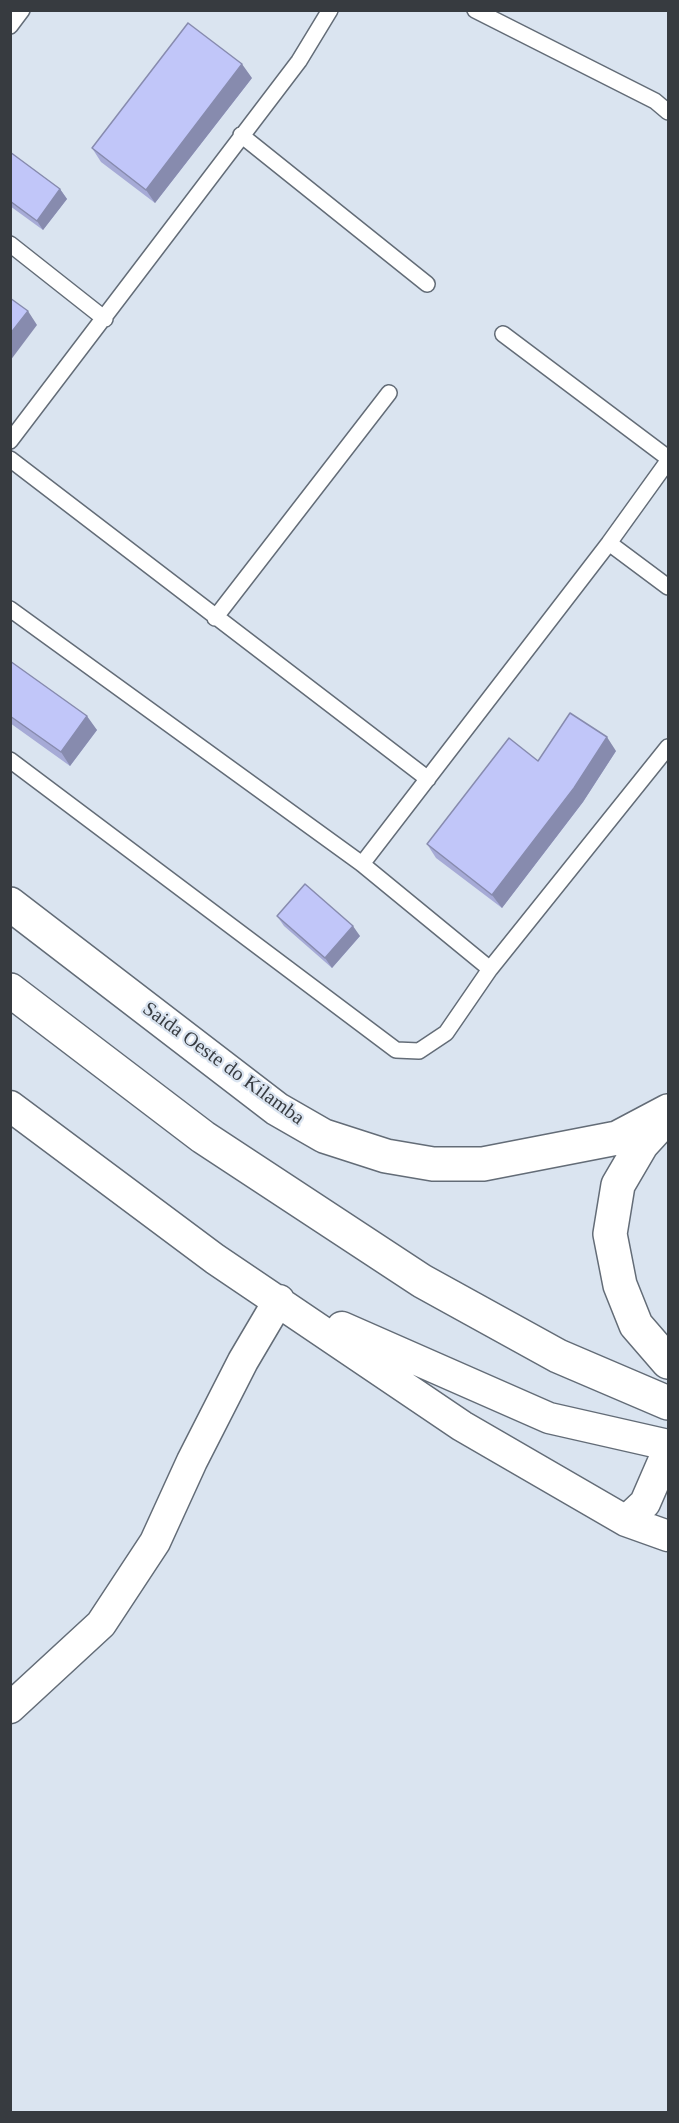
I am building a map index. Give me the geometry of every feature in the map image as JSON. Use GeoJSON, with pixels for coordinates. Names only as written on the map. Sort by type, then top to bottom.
{"type":"FeatureCollection","features":[{"type":"Feature","properties":{"kind":"street","name":"Saida Oeste do Kilamba"},"geometry":{"type":"LineString","coordinates":[[10,904],[277,1109],[324,1136],[386,1156],[433,1164],[483,1164],[617,1138],[669,1113]]}},
{"type":"Feature","properties":{"kind":"street"},"geometry":{"type":"LineString","coordinates":[[10,990],[203,1137],[422,1281],[558,1356],[669,1403]]}},
{"type":"Feature","properties":{"kind":"street"},"geometry":{"type":"LineString","coordinates":[[10,1106],[215,1259],[279,1300],[462,1426],[626,1521],[669,1536]]}},
{"type":"Feature","properties":{"kind":"street"},"geometry":{"type":"LineString","coordinates":[[669,1113],[642,1144],[618,1185],[610,1234],[620,1285],[636,1325],[669,1362]]}},
{"type":"Feature","properties":{"kind":"street"},"geometry":{"type":"LineString","coordinates":[[279,1300],[549,1418],[669,1447],[645,1503],[626,1521]]}},
{"type":"Feature","properties":{"kind":"street"},"geometry":{"type":"LineString","coordinates":[[10,1708],[101,1624],[149,1551],[202,1441],[279,1300]]}},
{"type":"Feature","properties":{"kind":"lane"},"geometry":{"type":"LineString","coordinates":[[10,26],[22,10]]}},
{"type":"Feature","properties":{"kind":"lane"},"geometry":{"type":"LineString","coordinates":[[10,441],[299,61],[330,10]]}},
{"type":"Feature","properties":{"kind":"lane"},"geometry":{"type":"LineString","coordinates":[[475,10],[655,101],[669,112]]}},
{"type":"Feature","properties":{"kind":"lane"},"geometry":{"type":"LineString","coordinates":[[241,135],[427,284]]}},
{"type":"Feature","properties":{"kind":"lane"},"geometry":{"type":"LineString","coordinates":[[10,244],[105,319]]}},
{"type":"Feature","properties":{"kind":"lane"},"geometry":{"type":"LineString","coordinates":[[362,864],[609,543],[669,460],[503,334]]}},
{"type":"Feature","properties":{"kind":"lane"},"geometry":{"type":"LineString","coordinates":[[215,618],[388,393]]}},
{"type":"Feature","properties":{"kind":"lane"},"geometry":{"type":"LineString","coordinates":[[10,459],[428,779]]}},
{"type":"Feature","properties":{"kind":"lane"},"geometry":{"type":"LineString","coordinates":[[609,543],[669,587]]}},
{"type":"Feature","properties":{"kind":"lane"},"geometry":{"type":"LineString","coordinates":[[10,609],[362,864],[490,969]]}},
{"type":"Feature","properties":{"kind":"lane"},"geometry":{"type":"LineString","coordinates":[[10,760],[396,1050],[419,1051],[446,1033],[490,969],[669,747]]}},
{"type":"Feature","properties":{"kind":"building"},"geometry":{"type":"Polygon","coordinates":[[[188,23],[242,64],[146,190],[92,148],[188,23]]]}},
{"type":"Feature","properties":{"kind":"building"},"geometry":{"type":"Polygon","coordinates":[[[10,152],[60,189],[37,221],[10,201],[10,152]]]}},
{"type":"Feature","properties":{"kind":"building"},"geometry":{"type":"Polygon","coordinates":[[[10,298],[28,311],[10,334],[10,298]]]}},
{"type":"Feature","properties":{"kind":"building"},"geometry":{"type":"Polygon","coordinates":[[[10,661],[87,716],[61,752],[10,716],[10,661]]]}},
{"type":"Feature","properties":{"kind":"building"},"geometry":{"type":"Polygon","coordinates":[[[570,713],[607,737],[574,788],[492,895],[427,844],[509,738],[538,761],[570,713]]]}},
{"type":"Feature","properties":{"kind":"building"},"geometry":{"type":"Polygon","coordinates":[[[305,884],[353,926],[325,958],[277,916],[305,884]]]}}]}
